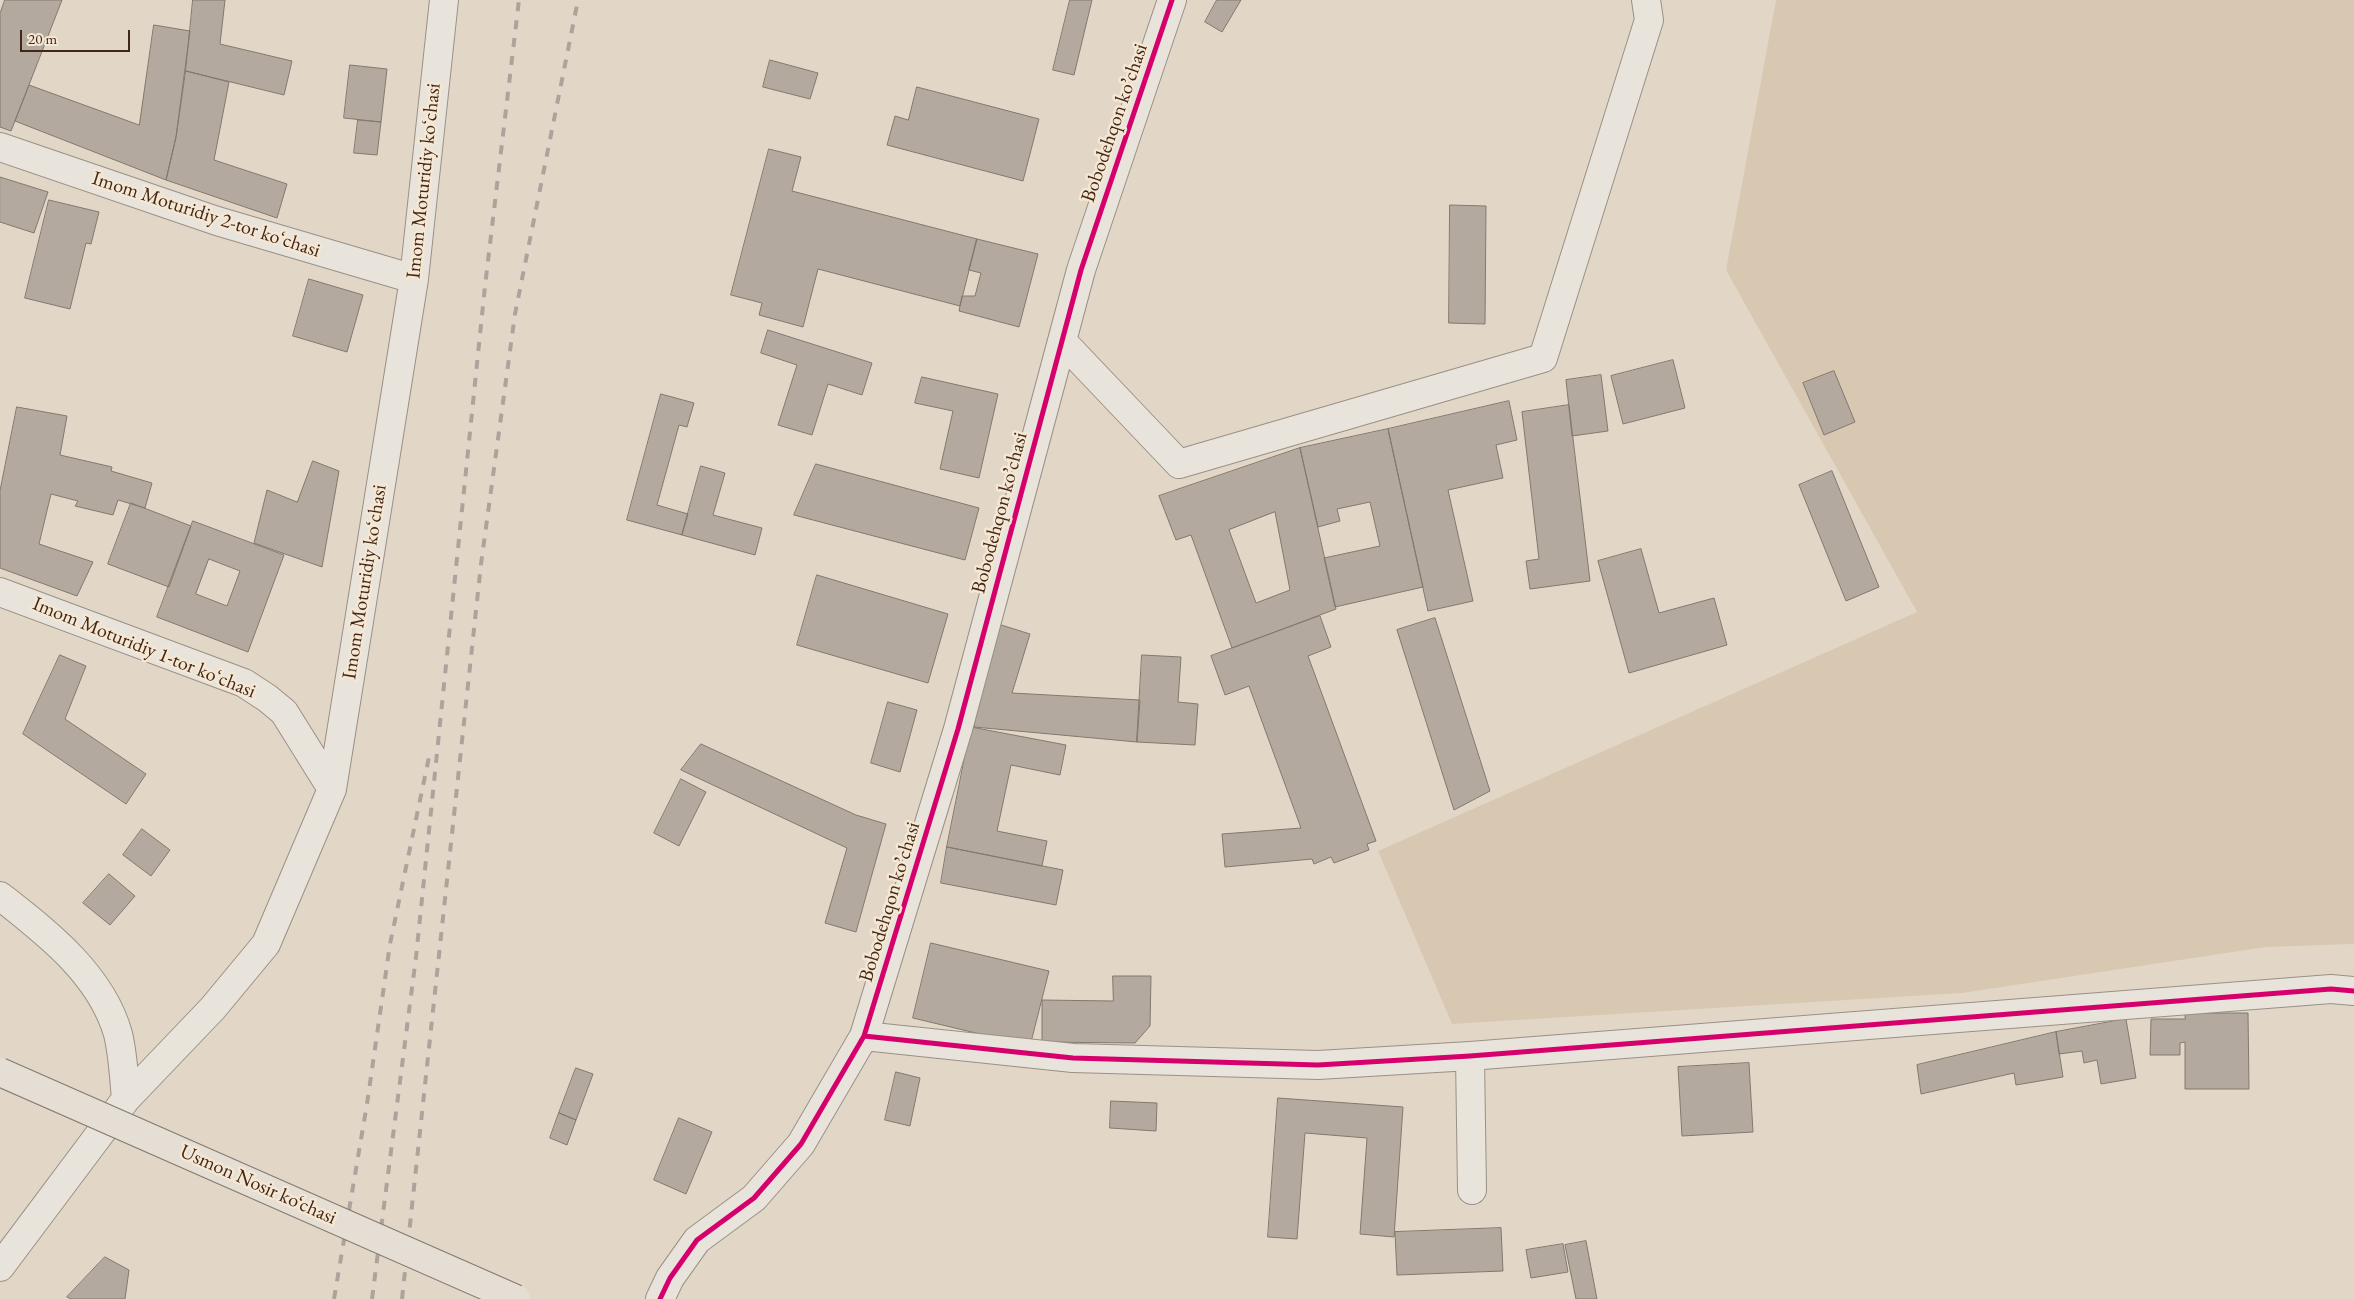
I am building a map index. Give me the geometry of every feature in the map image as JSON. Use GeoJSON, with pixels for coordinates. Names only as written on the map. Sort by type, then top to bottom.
{"type":"FeatureCollection","features":[{"type":"Feature","properties":{"kind":"main road","name":"Usmon Nosir ko‘chasi"},"geometry":{"type":"LineString","coordinates":[[0,1072],[516,1299]]}},
{"type":"Feature","properties":{"kind":"street","name":"Imom Moturidiy koʻchasi"},"geometry":{"type":"LineString","coordinates":[[0,1267],[126,1099],[213,1008],[266,944],[332,789],[414,278],[444,0]]}},
{"type":"Feature","properties":{"kind":"street","name":"Bobodehqon koʼchasi"},"geometry":{"type":"LineString","coordinates":[[660,1299],[670,1278],[697,1240],[754,1198],[801,1144],[864,1036],[958,729],[1081,270],[1172,0]]}},
{"type":"Feature","properties":{"kind":"street"},"geometry":{"type":"LineString","coordinates":[[1062,341],[1179,464],[1543,358],[1649,20],[1646,0]]}},
{"type":"Feature","properties":{"kind":"street","name":"Imom Moturidiy 2-tor koʻchasi"},"geometry":{"type":"LineString","coordinates":[[0,147],[217,221],[414,278]]}},
{"type":"Feature","properties":{"kind":"street","name":"Imom Moturidiy 1-tor koʻchasi"},"geometry":{"type":"LineString","coordinates":[[0,592],[244,683],[284,712],[332,789]]}},
{"type":"Feature","properties":{"kind":"street"},"geometry":{"type":"LineString","coordinates":[[0,896],[56,941],[98,990],[118,1034],[126,1099]]}},
{"type":"Feature","properties":{"kind":"street"},"geometry":{"type":"LineString","coordinates":[[864,1036],[1073,1058],[1318,1065],[1470,1056],[2331,989],[2354,991]]}},
{"type":"Feature","properties":{"kind":"street"},"geometry":{"type":"LineString","coordinates":[[1470,1056],[1472,1190]]}},
{"type":"Feature","properties":{"kind":"shaded area"},"geometry":{"type":"Polygon","coordinates":[[[1776,0],[2354,0],[2354,944],[2266,947],[1962,993],[1452,1024],[1378,851],[1917,612],[1726,270],[1776,0]]]}},
{"type":"Feature","properties":{"kind":"building"},"geometry":{"type":"Polygon","coordinates":[[[5,0],[62,0],[11,131],[0,127],[0,14],[5,0]]]}},
{"type":"Feature","properties":{"kind":"building"},"geometry":{"type":"Polygon","coordinates":[[[193,0],[225,0],[220,44],[292,61],[284,95],[186,71],[193,0]]]}},
{"type":"Feature","properties":{"kind":"building"},"geometry":{"type":"Polygon","coordinates":[[[1070,0],[1092,0],[1074,75],[1053,70],[1070,0]]]}},
{"type":"Feature","properties":{"kind":"building"},"geometry":{"type":"Polygon","coordinates":[[[1217,0],[1241,0],[1222,32],[1205,22],[1217,0]]]}},
{"type":"Feature","properties":{"kind":"building"},"geometry":{"type":"Polygon","coordinates":[[[154,25],[190,31],[176,137],[166,180],[15,121],[29,85],[139,125],[154,25]]]}},
{"type":"Feature","properties":{"kind":"building"},"geometry":{"type":"Polygon","coordinates":[[[770,60],[818,73],[810,99],[763,87],[770,60]]]}},
{"type":"Feature","properties":{"kind":"building"},"geometry":{"type":"Polygon","coordinates":[[[350,65],[387,69],[381,122],[344,118],[350,65]]]}},
{"type":"Feature","properties":{"kind":"building"},"geometry":{"type":"Polygon","coordinates":[[[186,71],[229,82],[214,160],[287,184],[277,218],[166,180],[176,137],[186,71]]]}},
{"type":"Feature","properties":{"kind":"building"},"geometry":{"type":"Polygon","coordinates":[[[917,87],[1039,119],[1023,181],[887,145],[895,116],[908,120],[917,87]]]}},
{"type":"Feature","properties":{"kind":"building"},"geometry":{"type":"Polygon","coordinates":[[[358,120],[381,122],[377,155],[354,153],[358,120]]]}},
{"type":"Feature","properties":{"kind":"building"},"geometry":{"type":"Polygon","coordinates":[[[769,149],[801,157],[792,191],[977,239],[960,306],[818,269],[803,327],[759,315],[762,303],[731,295],[769,149]]]}},
{"type":"Feature","properties":{"kind":"building"},"geometry":{"type":"Polygon","coordinates":[[[0,177],[48,192],[34,233],[0,222],[0,177]]]}},
{"type":"Feature","properties":{"kind":"building"},"geometry":{"type":"Polygon","coordinates":[[[49,200],[99,212],[91,244],[86,243],[70,309],[25,298],[49,200]]]}},
{"type":"Feature","properties":{"kind":"building"},"geometry":{"type":"Polygon","coordinates":[[[1450,205],[1486,206],[1485,324],[1449,323],[1450,205]]]}},
{"type":"Feature","properties":{"kind":"building"},"geometry":{"type":"Polygon","coordinates":[[[977,239],[1038,254],[1019,327],[959,311],[962,296],[975,296],[981,273],[969,270],[977,239]]]}},
{"type":"Feature","properties":{"kind":"building"},"geometry":{"type":"Polygon","coordinates":[[[309,279],[363,295],[347,352],[293,336],[309,279]]]}},
{"type":"Feature","properties":{"kind":"building"},"geometry":{"type":"Polygon","coordinates":[[[768,330],[872,363],[862,395],[828,384],[812,435],[778,425],[797,365],[761,353],[768,330]]]}},
{"type":"Feature","properties":{"kind":"building"},"geometry":{"type":"Polygon","coordinates":[[[1673,360],[1685,408],[1623,424],[1611,376],[1673,360]]]}},
{"type":"Feature","properties":{"kind":"building"},"geometry":{"type":"Polygon","coordinates":[[[1834,371],[1855,422],[1824,435],[1803,383],[1834,371]]]}},
{"type":"Feature","properties":{"kind":"building"},"geometry":{"type":"Polygon","coordinates":[[[1601,375],[1608,431],[1572,436],[1566,380],[1601,375]]]}},
{"type":"Feature","properties":{"kind":"building"},"geometry":{"type":"Polygon","coordinates":[[[922,377],[998,394],[979,478],[940,469],[953,411],[915,403],[922,377]]]}},
{"type":"Feature","properties":{"kind":"building"},"geometry":{"type":"Polygon","coordinates":[[[661,394],[694,403],[687,427],[679,425],[657,505],[688,514],[682,535],[627,520],[661,394]]]}},
{"type":"Feature","properties":{"kind":"building"},"geometry":{"type":"Polygon","coordinates":[[[1509,401],[1517,440],[1496,445],[1503,478],[1448,490],[1473,601],[1428,611],[1388,429],[1509,401]]]}},
{"type":"Feature","properties":{"kind":"building"},"geometry":{"type":"Polygon","coordinates":[[[1569,405],[1590,581],[1530,589],[1526,561],[1539,559],[1522,412],[1569,405]]]}},
{"type":"Feature","properties":{"kind":"building"},"geometry":{"type":"Polygon","coordinates":[[[17,407],[67,416],[60,455],[112,467],[111,471],[152,483],[145,508],[118,500],[113,515],[75,506],[78,501],[51,494],[39,544],[93,562],[77,596],[0,568],[0,491],[17,407]]]}},
{"type":"Feature","properties":{"kind":"building"},"geometry":{"type":"Polygon","coordinates":[[[1388,429],[1423,587],[1335,607],[1324,558],[1380,546],[1370,502],[1337,509],[1340,521],[1318,527],[1300,448],[1388,429]]]}},
{"type":"Feature","properties":{"kind":"building"},"geometry":{"type":"Polygon","coordinates":[[[1300,448],[1336,609],[1232,648],[1191,535],[1176,540],[1159,496],[1300,448]],[[1275,512],[1229,530],[1256,603],[1290,590],[1275,512]]]}},
{"type":"Feature","properties":{"kind":"building"},"geometry":{"type":"Polygon","coordinates":[[[313,461],[339,471],[322,567],[254,543],[267,490],[297,502],[313,461]]]}},
{"type":"Feature","properties":{"kind":"building"},"geometry":{"type":"Polygon","coordinates":[[[816,464],[979,508],[965,560],[794,515],[816,464]]]}},
{"type":"Feature","properties":{"kind":"building"},"geometry":{"type":"Polygon","coordinates":[[[701,466],[725,473],[713,515],[762,528],[755,555],[682,535],[701,466]]]}},
{"type":"Feature","properties":{"kind":"building"},"geometry":{"type":"Polygon","coordinates":[[[1832,471],[1879,587],[1846,601],[1799,485],[1832,471]]]}},
{"type":"Feature","properties":{"kind":"building"},"geometry":{"type":"Polygon","coordinates":[[[131,503],[191,526],[169,587],[108,564],[131,503]]]}},
{"type":"Feature","properties":{"kind":"building"},"geometry":{"type":"Polygon","coordinates":[[[193,521],[284,555],[248,652],[157,617],[193,521]],[[209,559],[196,594],[227,606],[240,571],[209,559]]]}},
{"type":"Feature","properties":{"kind":"building"},"geometry":{"type":"Polygon","coordinates":[[[1641,549],[1659,613],[1714,598],[1727,645],[1629,673],[1598,561],[1641,549]]]}},
{"type":"Feature","properties":{"kind":"building"},"geometry":{"type":"Polygon","coordinates":[[[817,575],[948,614],[928,683],[797,645],[817,575]]]}},
{"type":"Feature","properties":{"kind":"building"},"geometry":{"type":"Polygon","coordinates":[[[1320,616],[1331,647],[1308,656],[1376,841],[1367,844],[1369,850],[1334,863],[1331,857],[1314,864],[1312,859],[1225,867],[1222,834],[1301,828],[1249,686],[1225,695],[1211,656],[1320,616]]]}},
{"type":"Feature","properties":{"kind":"building"},"geometry":{"type":"Polygon","coordinates":[[[1435,618],[1490,791],[1454,810],[1397,630],[1435,618]]]}},
{"type":"Feature","properties":{"kind":"building"},"geometry":{"type":"Polygon","coordinates":[[[998,624],[1030,634],[1012,693],[1140,700],[1137,742],[974,727],[978,692],[998,624]]]}},
{"type":"Feature","properties":{"kind":"building"},"geometry":{"type":"Polygon","coordinates":[[[60,655],[86,666],[65,719],[146,774],[126,804],[23,734],[60,655]]]}},
{"type":"Feature","properties":{"kind":"building"},"geometry":{"type":"Polygon","coordinates":[[[1142,655],[1181,657],[1178,702],[1198,704],[1195,745],[1137,742],[1142,655]]]}},
{"type":"Feature","properties":{"kind":"building"},"geometry":{"type":"Polygon","coordinates":[[[888,702],[917,710],[900,772],[871,763],[888,702]]]}},
{"type":"Feature","properties":{"kind":"building"},"geometry":{"type":"Polygon","coordinates":[[[971,727],[1066,745],[1060,775],[1011,765],[997,831],[1047,841],[1042,866],[947,847],[971,727]]]}},
{"type":"Feature","properties":{"kind":"building"},"geometry":{"type":"Polygon","coordinates":[[[701,744],[856,815],[886,824],[856,932],[825,923],[847,848],[681,770],[701,744]]]}},
{"type":"Feature","properties":{"kind":"building"},"geometry":{"type":"Polygon","coordinates":[[[681,779],[706,792],[679,846],[654,833],[681,779]]]}},
{"type":"Feature","properties":{"kind":"building"},"geometry":{"type":"Polygon","coordinates":[[[142,829],[170,850],[151,876],[123,855],[142,829]]]}},
{"type":"Feature","properties":{"kind":"building"},"geometry":{"type":"Polygon","coordinates":[[[947,847],[1063,870],[1056,905],[941,883],[947,847]]]}},
{"type":"Feature","properties":{"kind":"building"},"geometry":{"type":"Polygon","coordinates":[[[109,874],[135,896],[110,925],[83,903],[109,874]]]}},
{"type":"Feature","properties":{"kind":"building"},"geometry":{"type":"Polygon","coordinates":[[[931,943],[1049,971],[1030,1046],[913,1018],[931,943]]]}},
{"type":"Feature","properties":{"kind":"building"},"geometry":{"type":"Polygon","coordinates":[[[1113,976],[1151,976],[1150,1026],[1135,1043],[1042,1042],[1042,1000],[1113,1001],[1113,976]]]}},
{"type":"Feature","properties":{"kind":"building"},"geometry":{"type":"Polygon","coordinates":[[[2185,1013],[2248,1013],[2249,1089],[2185,1089],[2185,1042],[2180,1043],[2180,1055],[2150,1055],[2151,1019],[2185,1019],[2185,1013]]]}},
{"type":"Feature","properties":{"kind":"building"},"geometry":{"type":"Polygon","coordinates":[[[2126,1019],[2136,1078],[2101,1084],[2097,1060],[2084,1063],[2082,1051],[2059,1054],[2056,1032],[2126,1019]]]}},
{"type":"Feature","properties":{"kind":"building"},"geometry":{"type":"Polygon","coordinates":[[[2056,1032],[2063,1077],[2016,1085],[2014,1073],[1921,1094],[1917,1065],[2056,1032]]]}},
{"type":"Feature","properties":{"kind":"building"},"geometry":{"type":"Polygon","coordinates":[[[1749,1063],[1753,1132],[1682,1136],[1678,1067],[1749,1063]]]}},
{"type":"Feature","properties":{"kind":"building"},"geometry":{"type":"Polygon","coordinates":[[[576,1068],[593,1074],[576,1120],[559,1113],[576,1068]]]}},
{"type":"Feature","properties":{"kind":"building"},"geometry":{"type":"Polygon","coordinates":[[[896,1072],[920,1078],[910,1126],[885,1120],[896,1072]]]}},
{"type":"Feature","properties":{"kind":"building"},"geometry":{"type":"Polygon","coordinates":[[[1278,1098],[1403,1107],[1394,1237],[1360,1234],[1367,1138],[1305,1133],[1297,1239],[1268,1237],[1278,1098]]]}},
{"type":"Feature","properties":{"kind":"building"},"geometry":{"type":"Polygon","coordinates":[[[1111,1101],[1157,1103],[1156,1131],[1110,1128],[1111,1101]]]}},
{"type":"Feature","properties":{"kind":"building"},"geometry":{"type":"Polygon","coordinates":[[[559,1113],[576,1120],[567,1145],[550,1138],[559,1113]]]}},
{"type":"Feature","properties":{"kind":"building"},"geometry":{"type":"Polygon","coordinates":[[[679,1118],[712,1132],[686,1194],[654,1180],[679,1118]]]}},
{"type":"Feature","properties":{"kind":"building"},"geometry":{"type":"Polygon","coordinates":[[[1501,1228],[1503,1271],[1397,1275],[1395,1232],[1501,1228]]]}},
{"type":"Feature","properties":{"kind":"building"},"geometry":{"type":"Polygon","coordinates":[[[1586,1241],[1597,1299],[1576,1299],[1565,1245],[1586,1241]]]}},
{"type":"Feature","properties":{"kind":"building"},"geometry":{"type":"Polygon","coordinates":[[[1563,1244],[1568,1272],[1531,1278],[1526,1250],[1563,1244]]]}},
{"type":"Feature","properties":{"kind":"building"},"geometry":{"type":"Polygon","coordinates":[[[105,1257],[129,1270],[125,1299],[71,1299],[67,1297],[105,1257]]]}},
{"type":"Feature","properties":{"kind":"railway"},"geometry":{"type":"LineString","coordinates":[[372,1299],[416,957],[485,286],[519,0]]}},
{"type":"Feature","properties":{"kind":"railway"},"geometry":{"type":"LineString","coordinates":[[402,1299],[481,564],[515,314],[578,0]]}},
{"type":"Feature","properties":{"kind":"railway"},"geometry":{"type":"LineString","coordinates":[[334,1299],[367,1104],[390,944],[429,757]]}},
{"type":"Feature","properties":{"kind":"cycle path"},"geometry":{"type":"LineString","coordinates":[[660,1299],[670,1278],[697,1240],[754,1198],[801,1144],[864,1036],[958,729],[1081,270],[1172,0]]}},
{"type":"Feature","properties":{"kind":"cycle path"},"geometry":{"type":"LineString","coordinates":[[864,1036],[1073,1058],[1318,1065],[1470,1056],[2331,989],[2354,991]]}}]}
